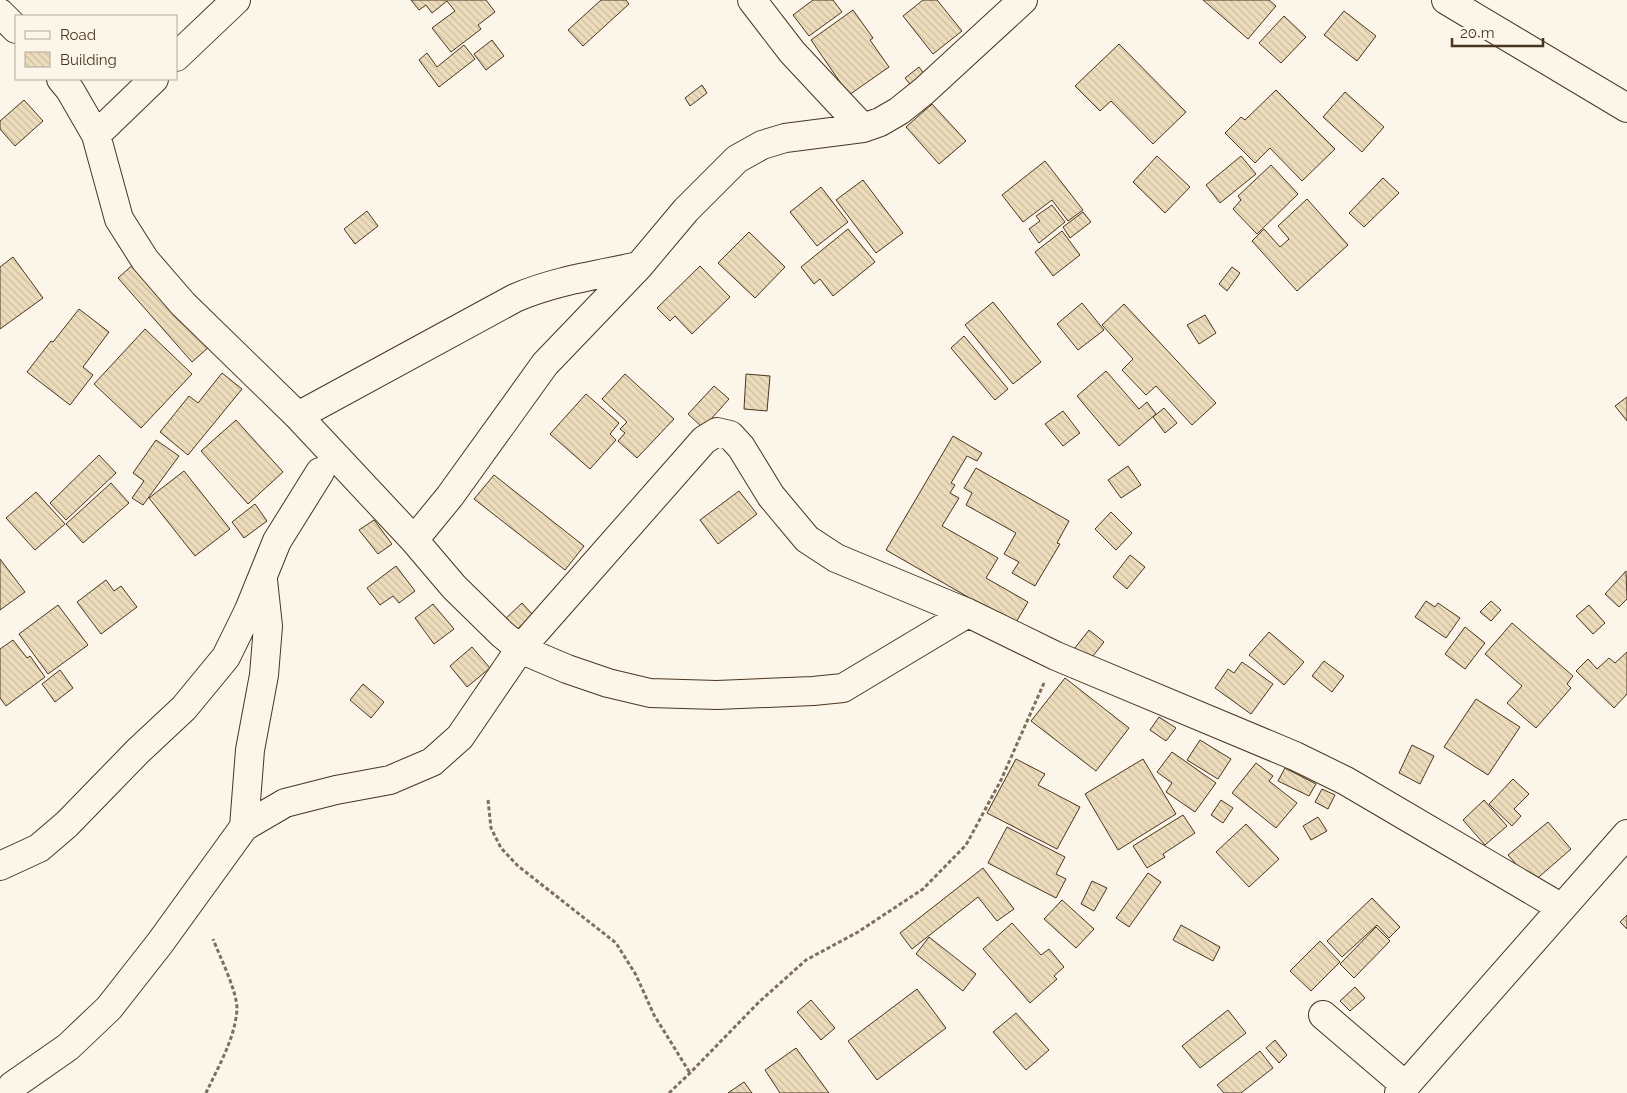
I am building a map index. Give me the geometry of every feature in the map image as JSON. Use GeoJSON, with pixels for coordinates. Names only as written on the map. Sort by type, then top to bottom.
{"type":"FeatureCollection","features":[{"type":"Feature","properties":{"kind":"street"},"geometry":{"type":"LineString","coordinates":[[178,55],[236,0]]}},
{"type":"Feature","properties":{"kind":"street"},"geometry":{"type":"LineString","coordinates":[[752,0],[792,52],[863,128]]}},
{"type":"Feature","properties":{"kind":"street"},"geometry":{"type":"LineString","coordinates":[[414,540],[450,496],[545,364],[639,266],[686,210],[737,159],[762,145],[785,138],[863,128],[880,122],[899,111],[924,91],[1023,0]]}},
{"type":"Feature","properties":{"kind":"street"},"geometry":{"type":"LineString","coordinates":[[1446,0],[1627,108]]}},
{"type":"Feature","properties":{"kind":"street"},"geometry":{"type":"LineString","coordinates":[[0,14],[15,28]]}},
{"type":"Feature","properties":{"kind":"street"},"geometry":{"type":"LineString","coordinates":[[62,80],[70,90],[96,134],[119,219],[145,260],[183,304],[298,416],[414,540],[454,587],[520,650],[608,683],[650,693],[717,695],[812,691],[843,688],[968,613]]}},
{"type":"Feature","properties":{"kind":"street"},"geometry":{"type":"LineString","coordinates":[[96,134],[153,80]]}},
{"type":"Feature","properties":{"kind":"street"},"geometry":{"type":"LineString","coordinates":[[298,416],[532,290],[560,282],[639,266]]}},
{"type":"Feature","properties":{"kind":"street"},"geometry":{"type":"LineString","coordinates":[[12,1086],[68,1047],[109,1008],[160,943],[244,827],[285,803],[336,790],[390,780],[432,762],[460,738],[520,650],[704,440],[717,432],[730,436],[741,447],[771,496],[807,539],[836,558],[968,613],[1056,656],[1295,756],[1346,781],[1562,908]]}},
{"type":"Feature","properties":{"kind":"street"},"geometry":{"type":"LineString","coordinates":[[0,866],[39,848],[67,824],[138,751],[184,708],[226,657],[249,610],[277,541],[320,472]]}},
{"type":"Feature","properties":{"kind":"street"},"geometry":{"type":"LineString","coordinates":[[244,827],[250,750],[264,675],[268,626],[263,576]]}},
{"type":"Feature","properties":{"kind":"street"},"geometry":{"type":"LineString","coordinates":[[1323,1015],[1402,1089],[1627,834]]}},
{"type":"Feature","properties":{"kind":"path"},"geometry":{"type":"LineString","coordinates":[[669,1093],[690,1074],[759,1002],[806,960],[858,932],[923,889],[966,845],[1001,780],[1056,656]]}},
{"type":"Feature","properties":{"kind":"path"},"geometry":{"type":"LineString","coordinates":[[488,800],[491,828],[501,848],[518,866],[616,943],[636,975],[654,1015],[690,1074]]}},
{"type":"Feature","properties":{"kind":"path"},"geometry":{"type":"LineString","coordinates":[[206,1093],[224,1057],[237,1008],[234,993],[213,939]]}},
{"type":"Feature","properties":{"kind":"building"},"geometry":{"type":"Polygon","coordinates":[[[411,0],[486,0],[495,12],[478,25],[481,29],[451,52],[432,28],[455,11],[447,1],[432,13],[426,5],[419,10],[411,0]]]}},
{"type":"Feature","properties":{"kind":"building"},"geometry":{"type":"Polygon","coordinates":[[[601,0],[626,0],[629,4],[583,46],[568,30],[601,0]]]}},
{"type":"Feature","properties":{"kind":"building"},"geometry":{"type":"Polygon","coordinates":[[[813,0],[833,0],[842,12],[809,36],[793,15],[813,0]]]}},
{"type":"Feature","properties":{"kind":"building"},"geometry":{"type":"Polygon","coordinates":[[[923,0],[937,0],[962,31],[933,54],[903,16],[923,0]]]}},
{"type":"Feature","properties":{"kind":"building"},"geometry":{"type":"Polygon","coordinates":[[[1203,0],[1269,0],[1276,6],[1248,39],[1203,0]]]}},
{"type":"Feature","properties":{"kind":"building"},"geometry":{"type":"Polygon","coordinates":[[[853,10],[873,38],[870,40],[889,67],[849,95],[811,40],[853,10]]]}},
{"type":"Feature","properties":{"kind":"building"},"geometry":{"type":"Polygon","coordinates":[[[1344,11],[1376,36],[1357,61],[1324,35],[1344,11]]]}},
{"type":"Feature","properties":{"kind":"building"},"geometry":{"type":"Polygon","coordinates":[[[1284,16],[1306,37],[1281,63],[1259,43],[1284,16]]]}},
{"type":"Feature","properties":{"kind":"building"},"geometry":{"type":"Polygon","coordinates":[[[492,40],[504,56],[486,70],[474,54],[492,40]]]}},
{"type":"Feature","properties":{"kind":"building"},"geometry":{"type":"Polygon","coordinates":[[[1119,44],[1186,112],[1153,144],[1111,101],[1100,111],[1075,86],[1119,44]]]}},
{"type":"Feature","properties":{"kind":"building"},"geometry":{"type":"Polygon","coordinates":[[[464,45],[475,59],[439,87],[419,60],[427,53],[437,67],[464,45]]]}},
{"type":"Feature","properties":{"kind":"building"},"geometry":{"type":"Polygon","coordinates":[[[919,67],[927,78],[913,88],[905,78],[919,67]]]}},
{"type":"Feature","properties":{"kind":"building"},"geometry":{"type":"Polygon","coordinates":[[[702,85],[707,93],[690,106],[685,98],[702,85]]]}},
{"type":"Feature","properties":{"kind":"building"},"geometry":{"type":"Polygon","coordinates":[[[1276,90],[1335,149],[1302,181],[1270,148],[1255,163],[1225,133],[1241,117],[1245,120],[1276,90]]]}},
{"type":"Feature","properties":{"kind":"building"},"geometry":{"type":"Polygon","coordinates":[[[1345,92],[1384,127],[1362,152],[1323,117],[1345,92]]]}},
{"type":"Feature","properties":{"kind":"building"},"geometry":{"type":"Polygon","coordinates":[[[24,100],[43,121],[15,146],[0,129],[0,121],[24,100]]]}},
{"type":"Feature","properties":{"kind":"building"},"geometry":{"type":"Polygon","coordinates":[[[932,104],[966,141],[939,164],[906,127],[932,104]]]}},
{"type":"Feature","properties":{"kind":"building"},"geometry":{"type":"Polygon","coordinates":[[[1157,156],[1190,187],[1165,213],[1133,182],[1157,156]]]}},
{"type":"Feature","properties":{"kind":"building"},"geometry":{"type":"Polygon","coordinates":[[[1241,156],[1256,174],[1220,203],[1206,185],[1241,156]]]}},
{"type":"Feature","properties":{"kind":"building"},"geometry":{"type":"Polygon","coordinates":[[[1045,161],[1083,210],[1068,221],[1052,200],[1023,222],[1002,195],[1045,161]]]}},
{"type":"Feature","properties":{"kind":"building"},"geometry":{"type":"Polygon","coordinates":[[[1271,165],[1298,194],[1257,234],[1233,209],[1241,200],[1238,196],[1271,165]]]}},
{"type":"Feature","properties":{"kind":"building"},"geometry":{"type":"Polygon","coordinates":[[[1383,178],[1399,193],[1364,227],[1349,213],[1383,178]]]}},
{"type":"Feature","properties":{"kind":"building"},"geometry":{"type":"Polygon","coordinates":[[[863,180],[903,233],[876,253],[836,200],[863,180]]]}},
{"type":"Feature","properties":{"kind":"building"},"geometry":{"type":"Polygon","coordinates":[[[821,187],[848,222],[817,246],[790,212],[821,187]]]}},
{"type":"Feature","properties":{"kind":"building"},"geometry":{"type":"Polygon","coordinates":[[[1307,199],[1348,245],[1297,291],[1252,241],[1264,229],[1280,247],[1289,239],[1278,226],[1307,199]]]}},
{"type":"Feature","properties":{"kind":"building"},"geometry":{"type":"Polygon","coordinates":[[[1052,205],[1065,222],[1039,243],[1029,229],[1040,221],[1036,216],[1052,205]]]}},
{"type":"Feature","properties":{"kind":"building"},"geometry":{"type":"Polygon","coordinates":[[[367,211],[378,226],[355,244],[344,229],[367,211]]]}},
{"type":"Feature","properties":{"kind":"building"},"geometry":{"type":"Polygon","coordinates":[[[1083,212],[1091,222],[1070,238],[1063,227],[1083,212]]]}},
{"type":"Feature","properties":{"kind":"building"},"geometry":{"type":"Polygon","coordinates":[[[848,229],[875,262],[833,296],[820,279],[814,284],[801,267],[848,229]]]}},
{"type":"Feature","properties":{"kind":"building"},"geometry":{"type":"Polygon","coordinates":[[[1062,231],[1080,255],[1053,276],[1035,252],[1062,231]]]}},
{"type":"Feature","properties":{"kind":"building"},"geometry":{"type":"Polygon","coordinates":[[[749,232],[785,267],[755,298],[718,263],[749,232]]]}},
{"type":"Feature","properties":{"kind":"building"},"geometry":{"type":"Polygon","coordinates":[[[13,257],[43,298],[0,329],[0,267],[13,257]]]}},
{"type":"Feature","properties":{"kind":"building"},"geometry":{"type":"Polygon","coordinates":[[[136,262],[210,346],[192,362],[118,278],[136,262]]]}},
{"type":"Feature","properties":{"kind":"building"},"geometry":{"type":"Polygon","coordinates":[[[700,266],[730,297],[692,334],[675,316],[670,321],[657,308],[700,266]]]}},
{"type":"Feature","properties":{"kind":"building"},"geometry":{"type":"Polygon","coordinates":[[[1232,267],[1240,273],[1227,291],[1219,284],[1232,267]]]}},
{"type":"Feature","properties":{"kind":"building"},"geometry":{"type":"Polygon","coordinates":[[[993,302],[1041,362],[1013,384],[965,325],[993,302]]]}},
{"type":"Feature","properties":{"kind":"building"},"geometry":{"type":"Polygon","coordinates":[[[1082,303],[1104,330],[1078,350],[1057,324],[1082,303]]]}},
{"type":"Feature","properties":{"kind":"building"},"geometry":{"type":"Polygon","coordinates":[[[1124,304],[1216,403],[1192,425],[1156,386],[1146,395],[1122,370],[1133,359],[1102,325],[1124,304]]]}},
{"type":"Feature","properties":{"kind":"building"},"geometry":{"type":"Polygon","coordinates":[[[79,309],[109,332],[83,367],[93,375],[70,405],[27,372],[79,309]]]}},
{"type":"Feature","properties":{"kind":"building"},"geometry":{"type":"Polygon","coordinates":[[[1205,315],[1216,333],[1199,344],[1187,325],[1205,315]]]}},
{"type":"Feature","properties":{"kind":"building"},"geometry":{"type":"Polygon","coordinates":[[[145,329],[192,374],[141,428],[94,384],[145,329]]]}},
{"type":"Feature","properties":{"kind":"building"},"geometry":{"type":"Polygon","coordinates":[[[964,336],[1008,389],[995,400],[951,348],[964,336]]]}},
{"type":"Feature","properties":{"kind":"building"},"geometry":{"type":"Polygon","coordinates":[[[1106,371],[1139,409],[1147,402],[1156,414],[1119,446],[1077,396],[1106,371]]]}},
{"type":"Feature","properties":{"kind":"building"},"geometry":{"type":"Polygon","coordinates":[[[222,373],[242,389],[188,455],[160,432],[189,396],[198,403],[222,373]]]}},
{"type":"Feature","properties":{"kind":"building"},"geometry":{"type":"Polygon","coordinates":[[[625,374],[674,419],[637,458],[618,441],[625,433],[620,429],[627,422],[602,399],[625,374]]]}},
{"type":"Feature","properties":{"kind":"building"},"geometry":{"type":"Polygon","coordinates":[[[746,374],[770,376],[767,411],[744,409],[746,374]]]}},
{"type":"Feature","properties":{"kind":"building"},"geometry":{"type":"Polygon","coordinates":[[[714,386],[729,399],[703,428],[688,414],[714,386]]]}},
{"type":"Feature","properties":{"kind":"building"},"geometry":{"type":"Polygon","coordinates":[[[586,394],[619,423],[610,434],[616,440],[590,469],[550,434],[586,394]]]}},
{"type":"Feature","properties":{"kind":"building"},"geometry":{"type":"Polygon","coordinates":[[[1627,397],[1627,421],[1615,406],[1627,397]]]}},
{"type":"Feature","properties":{"kind":"building"},"geometry":{"type":"Polygon","coordinates":[[[1164,408],[1177,423],[1165,433],[1153,417],[1164,408]]]}},
{"type":"Feature","properties":{"kind":"building"},"geometry":{"type":"Polygon","coordinates":[[[1063,411],[1080,433],[1063,446],[1045,424],[1063,411]]]}},
{"type":"Feature","properties":{"kind":"building"},"geometry":{"type":"Polygon","coordinates":[[[236,420],[283,472],[248,504],[201,451],[236,420]]]}},
{"type":"Feature","properties":{"kind":"building"},"geometry":{"type":"Polygon","coordinates":[[[953,436],[982,453],[977,461],[967,456],[951,483],[955,485],[950,493],[959,498],[942,526],[998,558],[986,578],[1028,602],[1015,624],[886,550],[953,436]]]}},
{"type":"Feature","properties":{"kind":"building"},"geometry":{"type":"Polygon","coordinates":[[[156,440],[179,456],[143,505],[132,498],[144,481],[133,473],[156,440]]]}},
{"type":"Feature","properties":{"kind":"building"},"geometry":{"type":"Polygon","coordinates":[[[99,455],[116,473],[66,520],[50,503],[99,455]]]}},
{"type":"Feature","properties":{"kind":"building"},"geometry":{"type":"Polygon","coordinates":[[[1128,466],[1141,485],[1121,498],[1108,480],[1128,466]]]}},
{"type":"Feature","properties":{"kind":"building"},"geometry":{"type":"Polygon","coordinates":[[[976,468],[1069,521],[1057,543],[1060,544],[1035,586],[1012,573],[1019,562],[1004,554],[1016,533],[966,505],[972,493],[964,488],[976,468]]]}},
{"type":"Feature","properties":{"kind":"building"},"geometry":{"type":"Polygon","coordinates":[[[184,471],[230,529],[195,556],[149,498],[184,471]]]}},
{"type":"Feature","properties":{"kind":"building"},"geometry":{"type":"Polygon","coordinates":[[[494,475],[584,546],[565,570],[474,499],[494,475]]]}},
{"type":"Feature","properties":{"kind":"building"},"geometry":{"type":"Polygon","coordinates":[[[111,483],[129,503],[83,543],[66,524],[111,483]]]}},
{"type":"Feature","properties":{"kind":"building"},"geometry":{"type":"Polygon","coordinates":[[[739,491],[757,514],[718,544],[700,520],[739,491]]]}},
{"type":"Feature","properties":{"kind":"building"},"geometry":{"type":"Polygon","coordinates":[[[36,492],[65,524],[35,550],[6,518],[36,492]]]}},
{"type":"Feature","properties":{"kind":"building"},"geometry":{"type":"Polygon","coordinates":[[[255,504],[267,521],[244,538],[232,522],[255,504]]]}},
{"type":"Feature","properties":{"kind":"building"},"geometry":{"type":"Polygon","coordinates":[[[1111,512],[1132,533],[1116,550],[1095,529],[1111,512]]]}},
{"type":"Feature","properties":{"kind":"building"},"geometry":{"type":"Polygon","coordinates":[[[374,520],[392,544],[378,554],[359,530],[374,520]]]}},
{"type":"Feature","properties":{"kind":"building"},"geometry":{"type":"Polygon","coordinates":[[[1130,555],[1145,567],[1127,589],[1113,577],[1130,555]]]}},
{"type":"Feature","properties":{"kind":"building"},"geometry":{"type":"Polygon","coordinates":[[[0,559],[25,592],[0,610],[0,559]]]}},
{"type":"Feature","properties":{"kind":"building"},"geometry":{"type":"Polygon","coordinates":[[[396,566],[415,591],[399,603],[393,596],[380,605],[367,588],[396,566]]]}},
{"type":"Feature","properties":{"kind":"building"},"geometry":{"type":"Polygon","coordinates":[[[1626,571],[1627,599],[1619,607],[1605,594],[1626,571]]]}},
{"type":"Feature","properties":{"kind":"building"},"geometry":{"type":"Polygon","coordinates":[[[106,580],[114,591],[121,586],[137,607],[101,634],[77,602],[106,580]]]}},
{"type":"Feature","properties":{"kind":"building"},"geometry":{"type":"Polygon","coordinates":[[[1426,601],[1435,607],[1438,603],[1460,618],[1446,638],[1415,617],[1426,601]]]}},
{"type":"Feature","properties":{"kind":"building"},"geometry":{"type":"Polygon","coordinates":[[[1491,601],[1501,610],[1491,621],[1480,612],[1491,601]]]}},
{"type":"Feature","properties":{"kind":"building"},"geometry":{"type":"Polygon","coordinates":[[[522,603],[533,615],[513,633],[502,622],[522,603]]]}},
{"type":"Feature","properties":{"kind":"building"},"geometry":{"type":"Polygon","coordinates":[[[433,604],[454,629],[434,644],[415,618],[433,604]]]}},
{"type":"Feature","properties":{"kind":"building"},"geometry":{"type":"Polygon","coordinates":[[[58,605],[88,645],[48,674],[19,634],[58,605]]]}},
{"type":"Feature","properties":{"kind":"building"},"geometry":{"type":"Polygon","coordinates":[[[1589,605],[1605,623],[1593,634],[1576,616],[1589,605]]]}},
{"type":"Feature","properties":{"kind":"building"},"geometry":{"type":"Polygon","coordinates":[[[1512,623],[1573,676],[1567,684],[1571,688],[1536,728],[1507,703],[1522,686],[1485,654],[1512,623]]]}},
{"type":"Feature","properties":{"kind":"building"},"geometry":{"type":"Polygon","coordinates":[[[1465,627],[1485,643],[1465,669],[1445,654],[1465,627]]]}},
{"type":"Feature","properties":{"kind":"building"},"geometry":{"type":"Polygon","coordinates":[[[1089,630],[1104,642],[1089,661],[1074,649],[1089,630]]]}},
{"type":"Feature","properties":{"kind":"building"},"geometry":{"type":"Polygon","coordinates":[[[1269,632],[1304,662],[1284,685],[1249,655],[1269,632]]]}},
{"type":"Feature","properties":{"kind":"building"},"geometry":{"type":"Polygon","coordinates":[[[13,640],[27,658],[30,656],[45,677],[6,706],[0,698],[0,649],[13,640]]]}},
{"type":"Feature","properties":{"kind":"building"},"geometry":{"type":"Polygon","coordinates":[[[472,647],[490,668],[467,687],[450,666],[472,647]]]}},
{"type":"Feature","properties":{"kind":"building"},"geometry":{"type":"Polygon","coordinates":[[[1627,652],[1627,694],[1614,708],[1576,671],[1588,659],[1597,669],[1609,658],[1615,663],[1627,652]]]}},
{"type":"Feature","properties":{"kind":"building"},"geometry":{"type":"Polygon","coordinates":[[[1324,661],[1344,676],[1332,692],[1312,676],[1324,661]]]}},
{"type":"Feature","properties":{"kind":"building"},"geometry":{"type":"Polygon","coordinates":[[[1242,662],[1273,684],[1251,714],[1215,688],[1228,669],[1234,673],[1242,662]]]}},
{"type":"Feature","properties":{"kind":"building"},"geometry":{"type":"Polygon","coordinates":[[[60,670],[73,688],[55,702],[42,684],[60,670]]]}},
{"type":"Feature","properties":{"kind":"building"},"geometry":{"type":"Polygon","coordinates":[[[1065,678],[1129,728],[1096,771],[1031,721],[1065,678]]]}},
{"type":"Feature","properties":{"kind":"building"},"geometry":{"type":"Polygon","coordinates":[[[363,684],[384,702],[371,718],[350,700],[363,684]]]}},
{"type":"Feature","properties":{"kind":"building"},"geometry":{"type":"Polygon","coordinates":[[[1476,699],[1520,727],[1488,775],[1444,747],[1476,699]]]}},
{"type":"Feature","properties":{"kind":"building"},"geometry":{"type":"Polygon","coordinates":[[[1159,717],[1176,728],[1166,741],[1150,730],[1159,717]]]}},
{"type":"Feature","properties":{"kind":"building"},"geometry":{"type":"Polygon","coordinates":[[[1200,740],[1231,759],[1218,779],[1187,760],[1200,740]]]}},
{"type":"Feature","properties":{"kind":"building"},"geometry":{"type":"Polygon","coordinates":[[[1412,745],[1434,756],[1420,784],[1399,773],[1412,745]]]}},
{"type":"Feature","properties":{"kind":"building"},"geometry":{"type":"Polygon","coordinates":[[[1172,752],[1216,783],[1195,812],[1166,792],[1172,783],[1157,772],[1172,752]]]}},
{"type":"Feature","properties":{"kind":"building"},"geometry":{"type":"Polygon","coordinates":[[[1016,759],[1045,774],[1038,785],[1080,807],[1057,849],[987,813],[1016,759]]]}},
{"type":"Feature","properties":{"kind":"building"},"geometry":{"type":"Polygon","coordinates":[[[1143,759],[1176,814],[1118,850],[1085,794],[1143,759]]]}},
{"type":"Feature","properties":{"kind":"building"},"geometry":{"type":"Polygon","coordinates":[[[1256,763],[1273,776],[1269,781],[1297,803],[1276,828],[1232,793],[1256,763]]]}},
{"type":"Feature","properties":{"kind":"building"},"geometry":{"type":"Polygon","coordinates":[[[1285,768],[1316,784],[1309,796],[1278,781],[1285,768]]]}},
{"type":"Feature","properties":{"kind":"building"},"geometry":{"type":"Polygon","coordinates":[[[1513,779],[1529,794],[1514,809],[1521,816],[1512,826],[1489,804],[1513,779]]]}},
{"type":"Feature","properties":{"kind":"building"},"geometry":{"type":"Polygon","coordinates":[[[1322,789],[1335,795],[1328,809],[1315,802],[1322,789]]]}},
{"type":"Feature","properties":{"kind":"building"},"geometry":{"type":"Polygon","coordinates":[[[1221,800],[1233,808],[1223,823],[1211,815],[1221,800]]]}},
{"type":"Feature","properties":{"kind":"building"},"geometry":{"type":"Polygon","coordinates":[[[1484,800],[1507,826],[1485,845],[1463,820],[1484,800]]]}},
{"type":"Feature","properties":{"kind":"building"},"geometry":{"type":"Polygon","coordinates":[[[1183,815],[1195,833],[1163,854],[1165,857],[1147,868],[1133,846],[1183,815]]]}},
{"type":"Feature","properties":{"kind":"building"},"geometry":{"type":"Polygon","coordinates":[[[1318,817],[1327,831],[1311,840],[1303,826],[1318,817]]]}},
{"type":"Feature","properties":{"kind":"building"},"geometry":{"type":"Polygon","coordinates":[[[1548,822],[1571,849],[1532,883],[1508,855],[1548,822]]]}},
{"type":"Feature","properties":{"kind":"building"},"geometry":{"type":"Polygon","coordinates":[[[1246,824],[1279,859],[1249,887],[1216,852],[1246,824]]]}},
{"type":"Feature","properties":{"kind":"building"},"geometry":{"type":"Polygon","coordinates":[[[1007,827],[1065,857],[1056,874],[1066,879],[1056,898],[988,863],[1007,827]]]}},
{"type":"Feature","properties":{"kind":"building"},"geometry":{"type":"Polygon","coordinates":[[[983,868],[1014,909],[997,921],[978,897],[912,949],[900,933],[983,868]]]}},
{"type":"Feature","properties":{"kind":"building"},"geometry":{"type":"Polygon","coordinates":[[[1148,873],[1161,882],[1129,927],[1116,918],[1148,873]]]}},
{"type":"Feature","properties":{"kind":"building"},"geometry":{"type":"Polygon","coordinates":[[[1092,881],[1107,888],[1094,911],[1081,904],[1092,881]]]}},
{"type":"Feature","properties":{"kind":"building"},"geometry":{"type":"Polygon","coordinates":[[[1372,898],[1400,927],[1389,938],[1377,925],[1342,957],[1327,941],[1372,898]]]}},
{"type":"Feature","properties":{"kind":"building"},"geometry":{"type":"Polygon","coordinates":[[[1062,900],[1094,929],[1076,948],[1044,919],[1062,900]]]}},
{"type":"Feature","properties":{"kind":"building"},"geometry":{"type":"Polygon","coordinates":[[[1627,915],[1627,929],[1620,922],[1627,915]]]}},
{"type":"Feature","properties":{"kind":"building"},"geometry":{"type":"Polygon","coordinates":[[[1012,923],[1041,955],[1049,949],[1064,967],[1054,976],[1057,979],[1030,1003],[983,949],[1012,923]]]}},
{"type":"Feature","properties":{"kind":"building"},"geometry":{"type":"Polygon","coordinates":[[[1181,925],[1220,947],[1213,961],[1173,940],[1181,925]]]}},
{"type":"Feature","properties":{"kind":"building"},"geometry":{"type":"Polygon","coordinates":[[[1376,927],[1390,941],[1354,978],[1340,964],[1376,927]]]}},
{"type":"Feature","properties":{"kind":"building"},"geometry":{"type":"Polygon","coordinates":[[[929,937],[976,974],[963,991],[916,954],[929,937]]]}},
{"type":"Feature","properties":{"kind":"building"},"geometry":{"type":"Polygon","coordinates":[[[1320,941],[1340,962],[1311,991],[1290,971],[1320,941]]]}},
{"type":"Feature","properties":{"kind":"building"},"geometry":{"type":"Polygon","coordinates":[[[1355,987],[1365,998],[1350,1011],[1340,1001],[1355,987]]]}},
{"type":"Feature","properties":{"kind":"building"},"geometry":{"type":"Polygon","coordinates":[[[917,989],[946,1028],[877,1080],[848,1041],[917,989]]]}},
{"type":"Feature","properties":{"kind":"building"},"geometry":{"type":"Polygon","coordinates":[[[811,1000],[835,1028],[821,1040],[797,1012],[811,1000]]]}},
{"type":"Feature","properties":{"kind":"building"},"geometry":{"type":"Polygon","coordinates":[[[1228,1010],[1246,1033],[1200,1068],[1182,1046],[1228,1010]]]}},
{"type":"Feature","properties":{"kind":"building"},"geometry":{"type":"Polygon","coordinates":[[[1016,1013],[1049,1050],[1026,1070],[993,1032],[1016,1013]]]}},
{"type":"Feature","properties":{"kind":"building"},"geometry":{"type":"Polygon","coordinates":[[[1275,1040],[1287,1055],[1279,1063],[1266,1048],[1275,1040]]]}},
{"type":"Feature","properties":{"kind":"building"},"geometry":{"type":"Polygon","coordinates":[[[796,1048],[829,1093],[780,1093],[765,1070],[796,1048]]]}},
{"type":"Feature","properties":{"kind":"building"},"geometry":{"type":"Polygon","coordinates":[[[1260,1051],[1273,1068],[1241,1093],[1224,1093],[1217,1085],[1260,1051]]]}},
{"type":"Feature","properties":{"kind":"building"},"geometry":{"type":"Polygon","coordinates":[[[744,1082],[752,1093],[728,1093],[744,1082]]]}}]}
